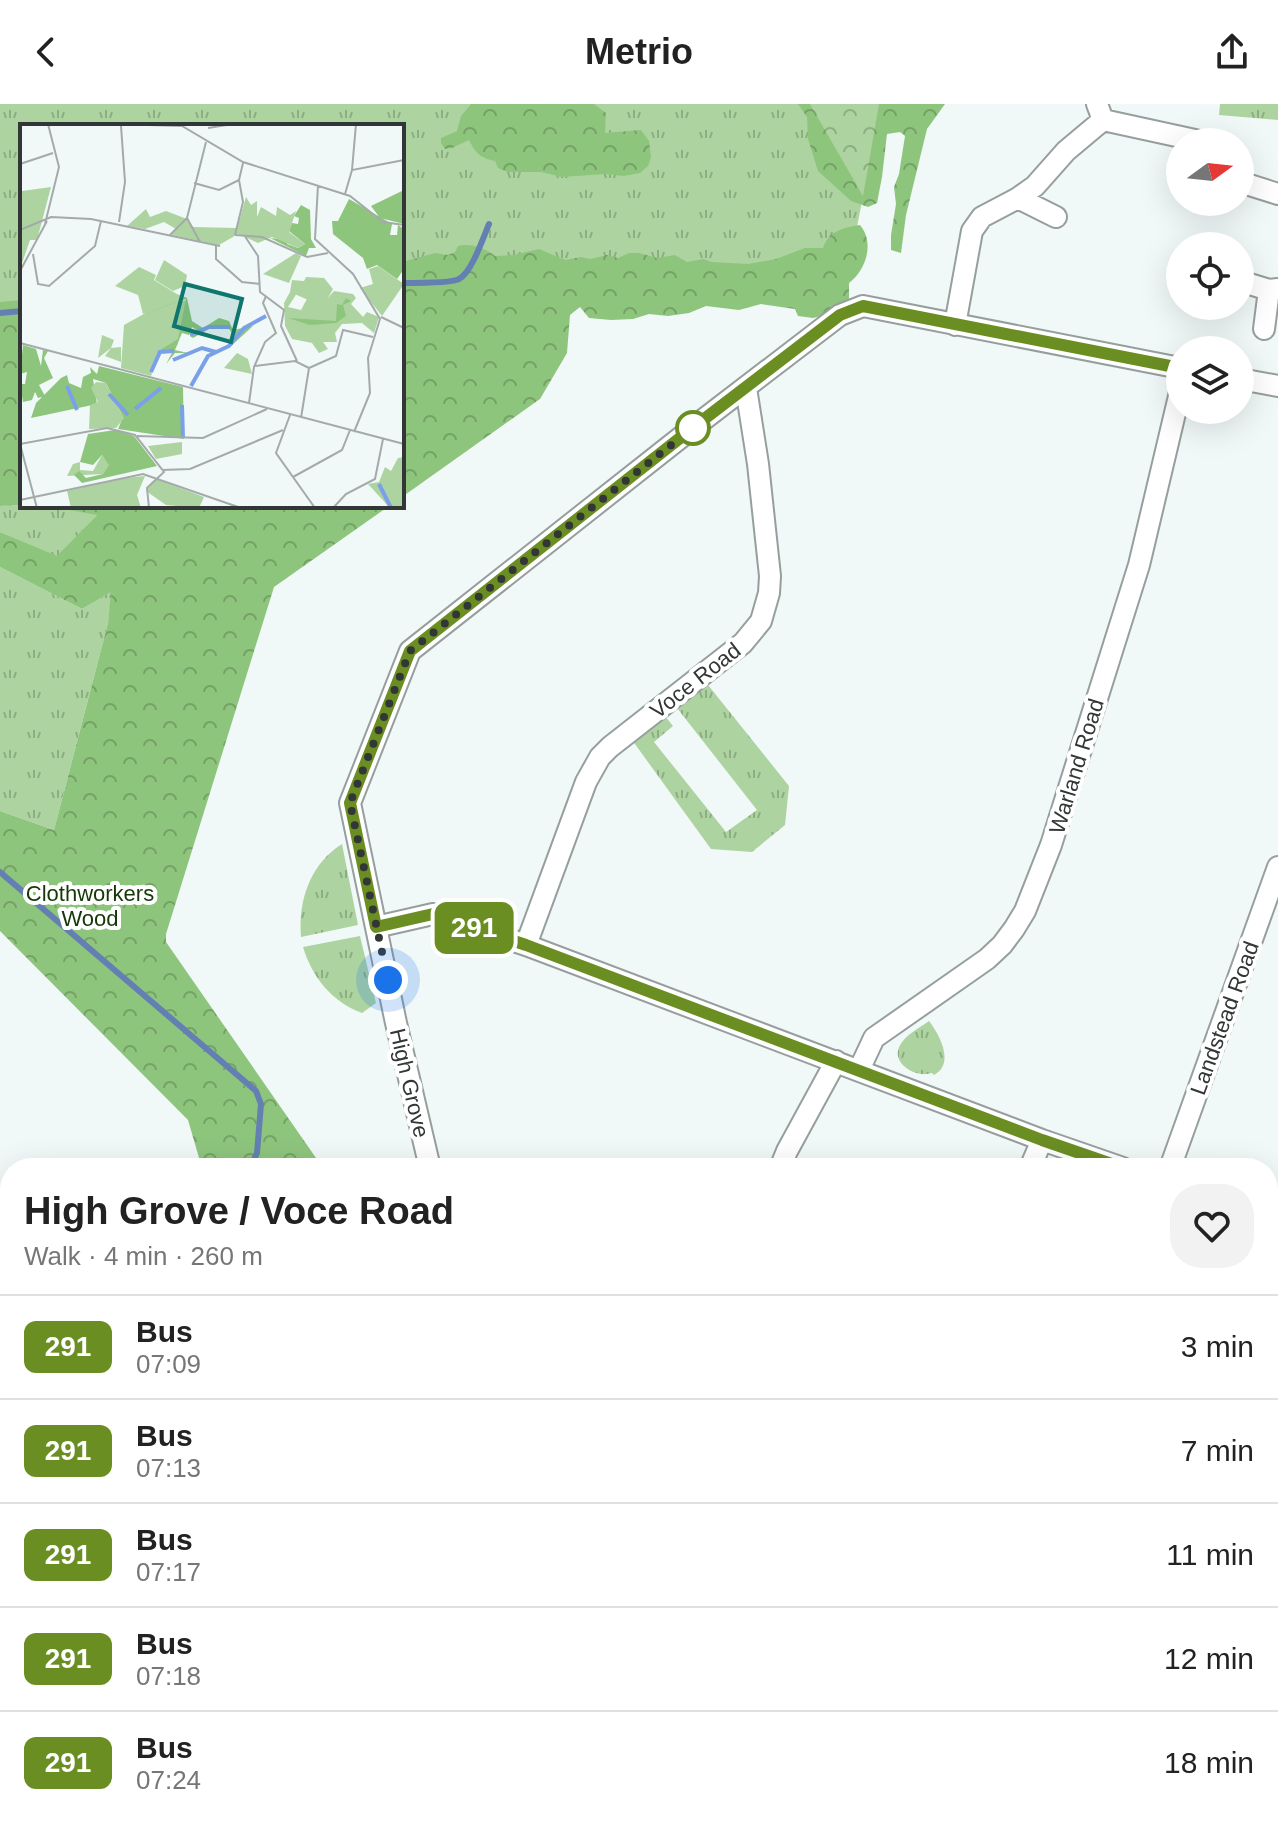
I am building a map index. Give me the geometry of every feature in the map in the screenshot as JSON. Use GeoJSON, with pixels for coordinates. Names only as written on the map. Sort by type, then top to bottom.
{"type":"FeatureCollection","features":[{"type":"Feature","properties":{"kind":"street"},"geometry":{"type":"LineString","coordinates":[[955,325],[972,231],[982,217],[1035,186],[1100,112],[1166,131]]}},
{"type":"Feature","properties":{"kind":"street"},"geometry":{"type":"LineString","coordinates":[[1254,186],[1278,194]]}},
{"type":"Feature","properties":{"kind":"street"},"geometry":{"type":"LineString","coordinates":[[1018,198],[1056,217]]}},
{"type":"Feature","properties":{"kind":"street"},"geometry":{"type":"LineString","coordinates":[[1254,285],[1274,290],[1264,329]]}},
{"type":"Feature","properties":{"kind":"street","name":"High Grove"},"geometry":{"type":"LineString","coordinates":[[428,1158],[350,803],[410,651],[840,315],[863,306],[1166,365]]}},
{"type":"Feature","properties":{"kind":"street"},"geometry":{"type":"LineString","coordinates":[[1254,382],[1278,386]]}},
{"type":"Feature","properties":{"kind":"street","name":"Voce Road"},"geometry":{"type":"LineString","coordinates":[[526,945],[586,782],[600,757],[621,737],[743,643],[761,621],[770,576],[746,388]]}},
{"type":"Feature","properties":{"kind":"street","name":"Warland Road"},"geometry":{"type":"LineString","coordinates":[[859,1070],[874,1038],[987,959],[1002,945],[1025,911],[1051,845],[1139,565],[1172,424]]}},
{"type":"Feature","properties":{"kind":"street","name":"Landstead Road"},"geometry":{"type":"LineString","coordinates":[[1174,1158],[1278,867]]}},
{"type":"Feature","properties":{"kind":"street"},"geometry":{"type":"LineString","coordinates":[[376,927],[433,914],[526,945],[1094,1158]]}},
{"type":"Feature","properties":{"kind":"street"},"geometry":{"type":"LineString","coordinates":[[784,1158],[836,1061]]}},
{"type":"Feature","properties":{"kind":"street"},"geometry":{"type":"LineString","coordinates":[[1034,1158],[1042,1140]]}},
{"type":"Feature","properties":{"kind":"green space"},"geometry":{"type":"Polygon","coordinates":[[[0,104],[810,104],[863,196],[850,263],[404,291],[404,124],[20,124],[20,315],[0,317],[0,104]]]}},
{"type":"Feature","properties":{"kind":"green space"},"geometry":{"type":"Polygon","coordinates":[[[471,104],[594,104],[606,113],[605,133],[641,130],[649,141],[651,157],[648,166],[640,173],[624,176],[562,177],[541,172],[507,172],[498,168],[495,161],[479,155],[469,140],[445,149],[441,143],[441,138],[457,131],[461,116],[471,104]]]}},
{"type":"Feature","properties":{"kind":"green space"},"geometry":{"type":"Polygon","coordinates":[[[798,104],[945,104],[927,129],[906,215],[901,253],[891,250],[891,235],[896,204],[894,187],[905,136],[900,132],[887,134],[877,203],[868,207],[851,201],[818,171],[808,139],[807,117],[798,104]]]}},
{"type":"Feature","properties":{"kind":"green space"},"geometry":{"type":"Polygon","coordinates":[[[810,104],[879,104],[863,196],[810,104]]]}},
{"type":"Feature","properties":{"kind":"green space"},"geometry":{"type":"Polygon","coordinates":[[[1220,104],[1278,104],[1278,120],[1219,115],[1220,104]]]}},
{"type":"Feature","properties":{"kind":"green space"},"geometry":{"type":"Polygon","coordinates":[[[860,225],[865,232],[868,248],[864,264],[849,283],[849,298],[842,311],[813,318],[798,316],[795,309],[761,304],[739,310],[706,306],[689,313],[668,316],[649,314],[633,319],[611,320],[589,318],[580,307],[570,315],[567,353],[540,399],[404,496],[404,261],[435,253],[448,255],[455,252],[458,246],[468,245],[495,256],[539,249],[565,260],[607,255],[618,258],[639,253],[657,258],[675,255],[687,262],[703,259],[748,264],[776,259],[805,248],[823,248],[829,237],[843,229],[860,225]]]}},
{"type":"Feature","properties":{"kind":"green space"},"geometry":{"type":"Polygon","coordinates":[[[20,300],[20,505],[0,506],[0,302],[20,300]]]}},
{"type":"Feature","properties":{"kind":"green space"},"geometry":{"type":"Polygon","coordinates":[[[0,506],[60,508],[98,514],[57,557],[0,532],[0,506]]]}},
{"type":"Feature","properties":{"kind":"green space","name":"Clothworkers Wood"},"geometry":{"type":"Polygon","coordinates":[[[59,508],[386,508],[274,587],[166,934],[166,942],[316,1158],[199,1158],[188,1120],[0,931],[0,811],[54,830],[108,623],[111,592],[82,609],[0,567],[0,532],[57,556],[97,515],[59,508]]]}},
{"type":"Feature","properties":{"kind":"green space"},"geometry":{"type":"Polygon","coordinates":[[[0,567],[82,609],[112,591],[108,623],[54,830],[0,811],[0,567]]]}},
{"type":"Feature","properties":{"kind":"green space"},"geometry":{"type":"Polygon","coordinates":[[[708,685],[789,786],[785,825],[752,852],[711,849],[632,740],[665,716],[673,726],[654,742],[726,832],[757,810],[677,708],[708,685]]]}},
{"type":"Feature","properties":{"kind":"green space"},"geometry":{"type":"Polygon","coordinates":[[[342,844],[358,925],[301,937],[302,910],[308,884],[322,862],[342,844]]]}},
{"type":"Feature","properties":{"kind":"green space"},"geometry":{"type":"Polygon","coordinates":[[[360,936],[376,1003],[362,1013],[341,1002],[325,987],[303,947],[360,936]]]}},
{"type":"Feature","properties":{"kind":"green space"},"geometry":{"type":"Polygon","coordinates":[[[929,1021],[941,1041],[945,1057],[944,1064],[934,1075],[910,1071],[898,1055],[906,1038],[929,1021]]]}},
{"type":"Feature","properties":{"kind":"waterway"},"geometry":{"type":"LineString","coordinates":[[404,283],[459,279],[473,262],[489,224]]}},
{"type":"Feature","properties":{"kind":"waterway"},"geometry":{"type":"LineString","coordinates":[[0,313],[20,311]]}},
{"type":"Feature","properties":{"kind":"waterway"},"geometry":{"type":"LineString","coordinates":[[0,872],[256,1091],[261,1104],[255,1158]]}},
{"type":"Feature","properties":{"kind":"bus line","name":"291"},"geometry":{"type":"LineString","coordinates":[[1094,1158],[526,945],[433,914],[376,927],[350,803],[410,651],[840,315],[863,306],[1166,365]]}},
{"type":"Feature","properties":{"kind":"route"},"geometry":{"type":"LineString","coordinates":[[388,980],[350,803],[410,651],[699,423],[693,428]]}}]}
